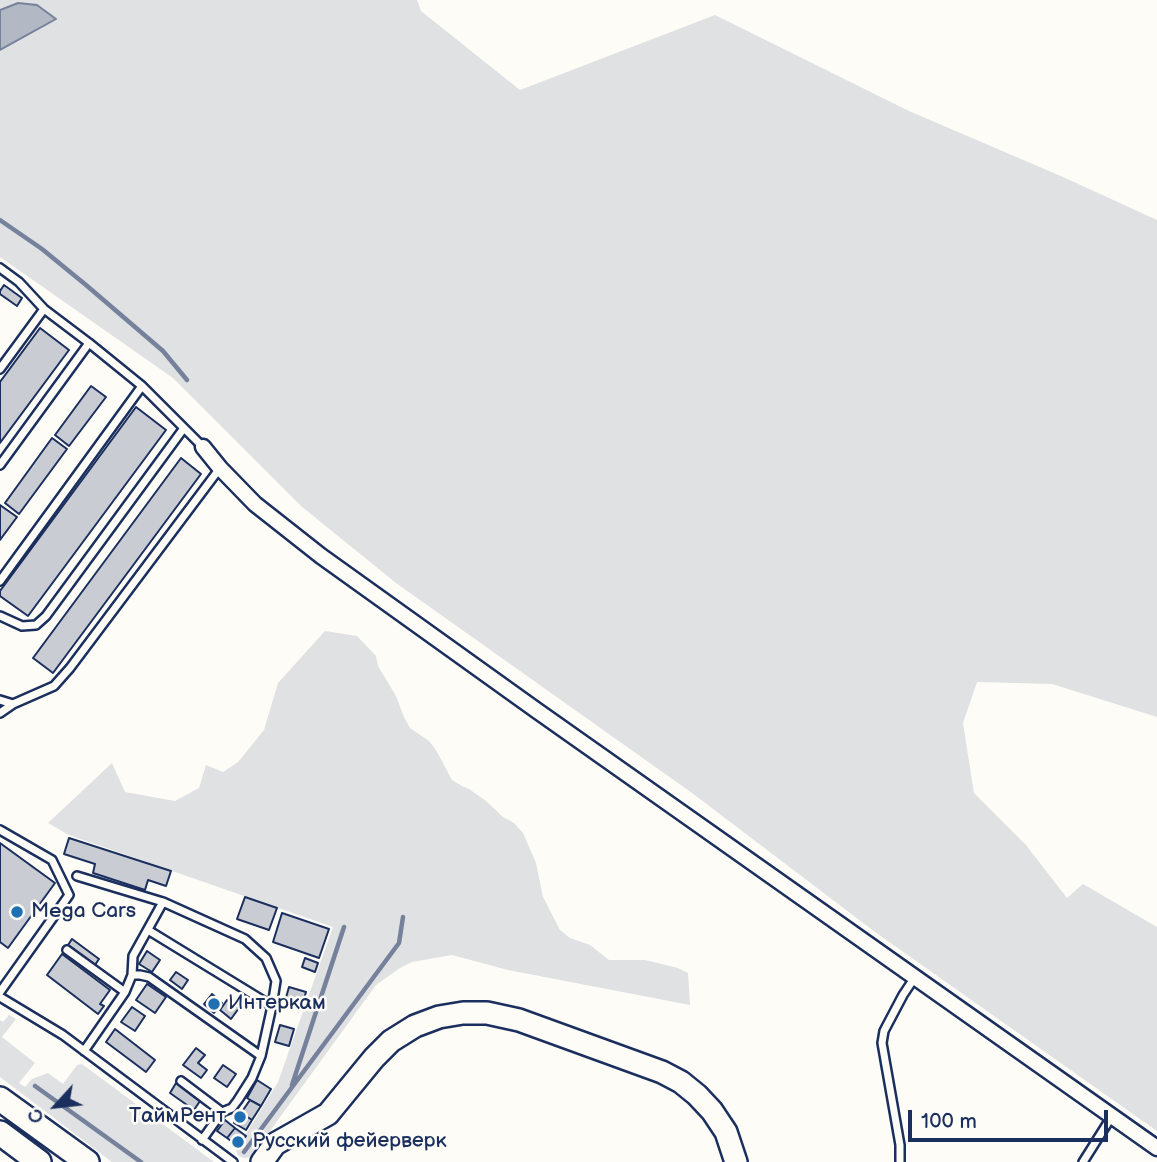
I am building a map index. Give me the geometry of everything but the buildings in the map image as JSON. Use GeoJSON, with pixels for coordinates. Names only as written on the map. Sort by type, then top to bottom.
{"type":"FeatureCollection","features":[{"type":"Feature","properties":{"kind":"main road"},"geometry":{"type":"LineString","coordinates":[[0,1099],[87,1162]]}},
{"type":"Feature","properties":{"kind":"main road"},"geometry":{"type":"LineString","coordinates":[[0,1133],[39,1162]]}},
{"type":"Feature","properties":{"kind":"street"},"geometry":{"type":"LineString","coordinates":[[203,447],[255,504],[321,556],[1157,1148]]}},
{"type":"Feature","properties":{"kind":"street"},"geometry":{"type":"LineString","coordinates":[[262,1162],[275,1144],[328,1114],[391,1041],[415,1026],[439,1017],[463,1013],[487,1013],[519,1020],[663,1072],[697,1094],[712,1111],[726,1132],[736,1162]]}},
{"type":"Feature","properties":{"kind":"lane"},"geometry":{"type":"LineString","coordinates":[[0,268],[19,282],[44,309],[142,386],[203,447]]}},
{"type":"Feature","properties":{"kind":"lane"},"geometry":{"type":"LineString","coordinates":[[0,369],[44,309]]}},
{"type":"Feature","properties":{"kind":"lane"},"geometry":{"type":"LineString","coordinates":[[0,465],[89,343]]}},
{"type":"Feature","properties":{"kind":"lane"},"geometry":{"type":"LineString","coordinates":[[0,581],[142,386]]}},
{"type":"Feature","properties":{"kind":"lane"},"geometry":{"type":"LineString","coordinates":[[0,616],[22,626],[36,625],[46,616],[184,428]]}},
{"type":"Feature","properties":{"kind":"lane"},"geometry":{"type":"LineString","coordinates":[[0,713],[13,704],[54,686],[220,468]]}},
{"type":"Feature","properties":{"kind":"lane"},"geometry":{"type":"LineString","coordinates":[[0,699],[13,704]]}},
{"type":"Feature","properties":{"kind":"lane"},"geometry":{"type":"LineString","coordinates":[[0,830],[52,860],[69,894],[0,995],[63,1035],[233,1162]]}},
{"type":"Feature","properties":{"kind":"lane"},"geometry":{"type":"LineString","coordinates":[[77,876],[163,902],[245,939],[266,958],[276,981],[261,1056],[252,1078],[238,1100],[232,1108],[222,1112],[202,1140]]}},
{"type":"Feature","properties":{"kind":"lane"},"geometry":{"type":"LineString","coordinates":[[84,1051],[125,992],[132,975],[133,956],[163,902]]}},
{"type":"Feature","properties":{"kind":"lane"},"geometry":{"type":"LineString","coordinates":[[148,930],[272,1006]]}},
{"type":"Feature","properties":{"kind":"lane"},"geometry":{"type":"LineString","coordinates":[[67,950],[125,992]]}},
{"type":"Feature","properties":{"kind":"lane"},"geometry":{"type":"LineString","coordinates":[[132,975],[149,977],[261,1056]]}},
{"type":"Feature","properties":{"kind":"lane"},"geometry":{"type":"LineString","coordinates":[[900,1162],[900,1145],[882,1043],[884,1031],[915,976]]}},
{"type":"Feature","properties":{"kind":"lane"},"geometry":{"type":"LineString","coordinates":[[181,1081],[222,1112]]}},
{"type":"Feature","properties":{"kind":"lane"},"geometry":{"type":"LineString","coordinates":[[1083,1162],[1112,1116]]}},
{"type":"Feature","properties":{"kind":"shaded area"},"geometry":{"type":"Polygon","coordinates":[[[0,0],[417,0],[421,11],[520,90],[715,15],[909,111],[1157,220],[1157,717],[1052,684],[977,682],[963,723],[974,793],[1026,845],[1067,898],[1083,884],[1157,927],[1157,1131],[875,932],[692,793],[396,583],[301,506],[173,378],[0,257],[0,50],[55,19],[18,3],[0,10],[0,0]]]}},
{"type":"Feature","properties":{"kind":"shaded area"},"geometry":{"type":"Polygon","coordinates":[[[18,3],[37,5],[56,19],[0,50],[0,10],[18,3]]]}},
{"type":"Feature","properties":{"kind":"shaded area"},"geometry":{"type":"Polygon","coordinates":[[[325,631],[357,636],[376,656],[378,666],[396,696],[410,728],[429,741],[452,780],[486,801],[523,833],[536,863],[543,897],[560,930],[570,938],[590,945],[609,960],[645,960],[688,973],[690,1005],[508,970],[452,955],[412,962],[376,985],[251,1157],[244,1158],[238,1156],[236,1150],[278,1082],[333,927],[69,835],[48,823],[112,763],[125,792],[175,801],[199,788],[206,765],[223,772],[238,762],[264,730],[278,683],[325,631]]]}},
{"type":"Feature","properties":{"kind":"shaded area"},"geometry":{"type":"Polygon","coordinates":[[[9,1015],[16,1019],[2,1037],[35,1063],[19,1083],[25,1087],[32,1079],[48,1073],[63,1084],[77,1065],[82,1064],[214,1162],[112,1162],[0,1077],[0,1020],[3,1022],[9,1015]]]}},
{"type":"Feature","properties":{"kind":"waterway"},"geometry":{"type":"LineString","coordinates":[[0,220],[42,249],[86,285],[163,351],[187,380]]}},
{"type":"Feature","properties":{"kind":"waterway"},"geometry":{"type":"LineString","coordinates":[[244,1152],[399,943],[403,917]]}},
{"type":"Feature","properties":{"kind":"waterway"},"geometry":{"type":"LineString","coordinates":[[292,1085],[344,927]]}},
{"type":"Feature","properties":{"kind":"waterway"},"geometry":{"type":"LineString","coordinates":[[35,1086],[141,1162]]}},
{"type":"Feature","properties":{"kind":"place","name":"Mega Cars"},"geometry":{"type":"Point","coordinates":[17,912]}},
{"type":"Feature","properties":{"kind":"place","name":"Интеркам"},"geometry":{"type":"Point","coordinates":[214,1004]}},
{"type":"Feature","properties":{"kind":"place","name":"ТаймРент"},"geometry":{"type":"Point","coordinates":[240,1117]}},
{"type":"Feature","properties":{"kind":"place","name":"Русский фейерверк"},"geometry":{"type":"Point","coordinates":[238,1142]}}]}
